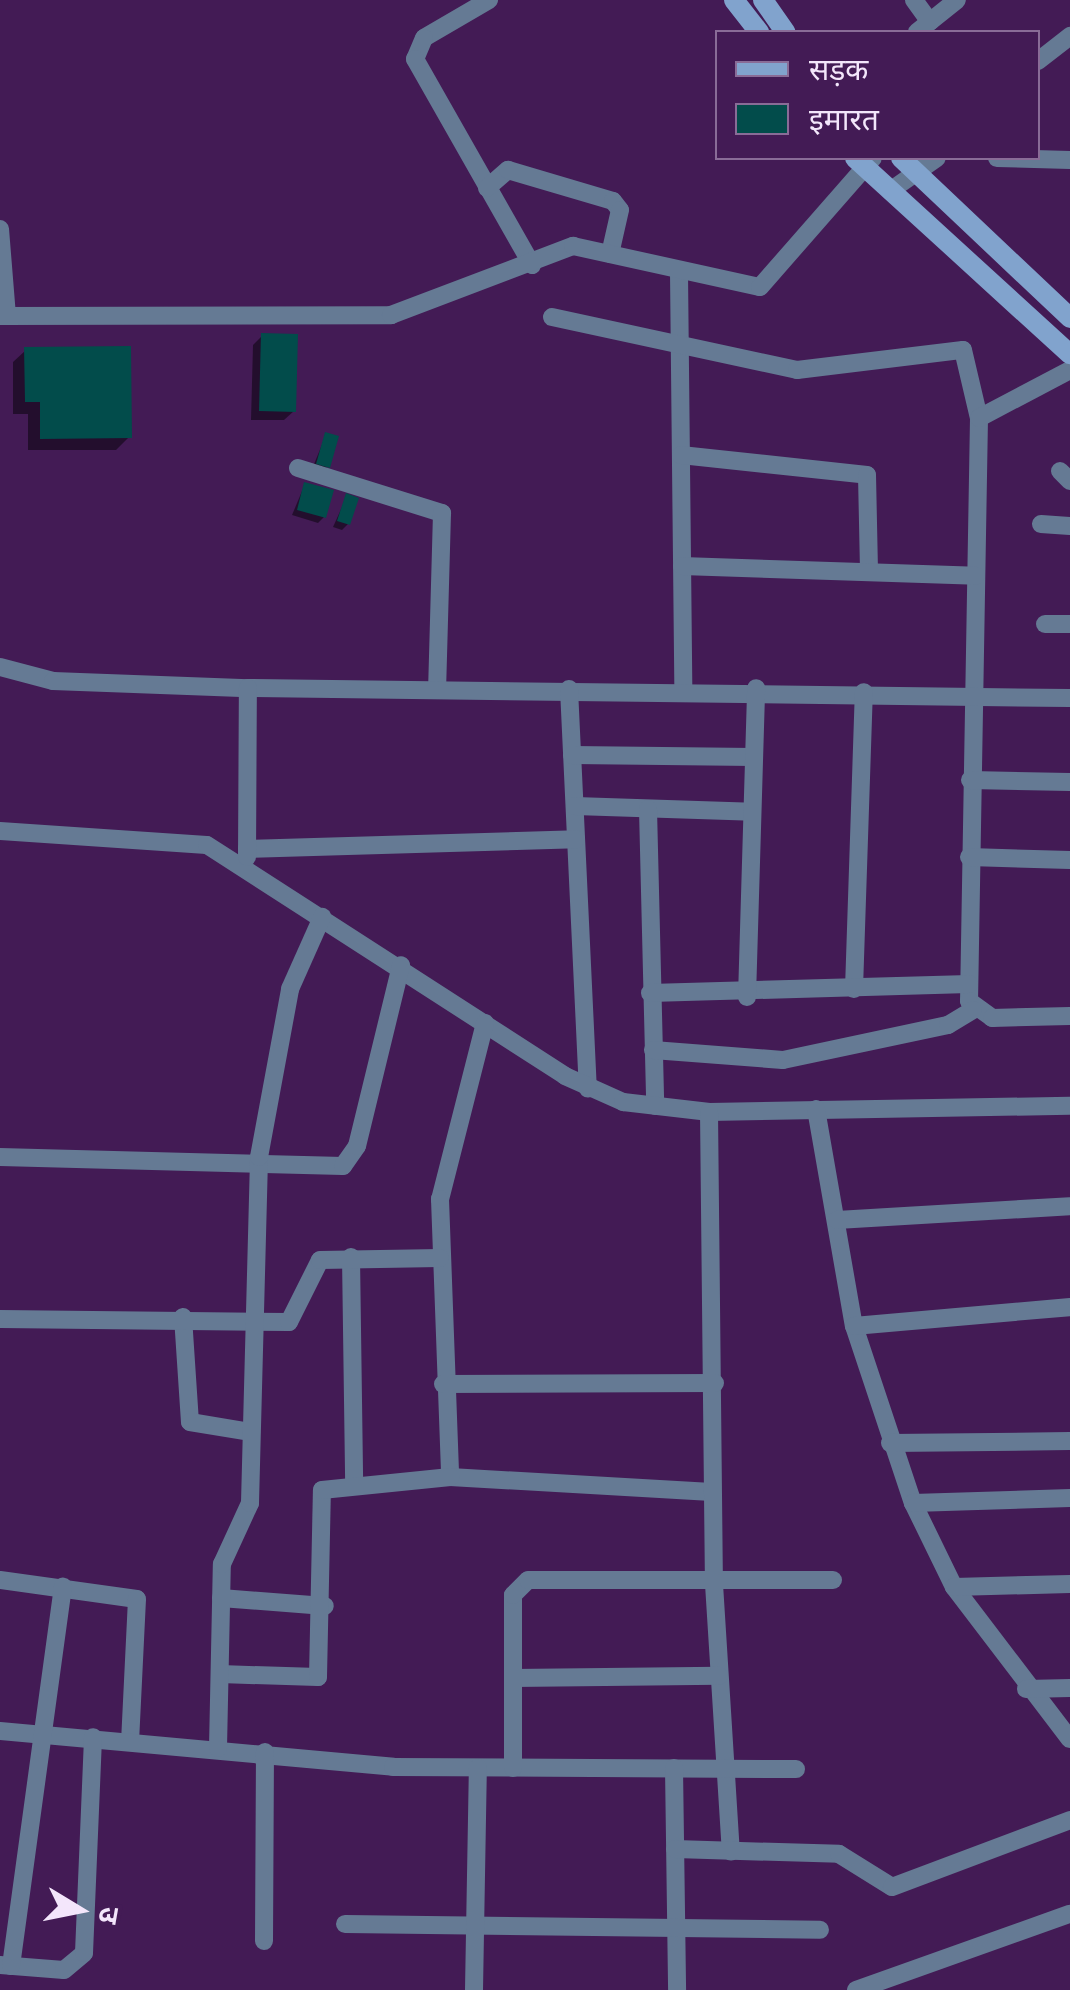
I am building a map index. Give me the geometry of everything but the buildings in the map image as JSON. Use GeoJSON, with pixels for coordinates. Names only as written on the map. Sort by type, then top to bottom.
{"type":"FeatureCollection","features":[{"type":"Feature","properties":{"kind":"main road"},"geometry":{"type":"LineString","coordinates":[[734,0],[757,30]]}},
{"type":"Feature","properties":{"kind":"main road"},"geometry":{"type":"LineString","coordinates":[[763,0],[784,30]]}},
{"type":"Feature","properties":{"kind":"main road"},"geometry":{"type":"LineString","coordinates":[[864,160],[890,191],[1070,354]]}},
{"type":"Feature","properties":{"kind":"main road"},"geometry":{"type":"LineString","coordinates":[[907,164],[1070,318]]}},
{"type":"Feature","properties":{"kind":"street"},"geometry":{"type":"LineString","coordinates":[[489,0],[424,38],[415,59],[532,265]]}},
{"type":"Feature","properties":{"kind":"street"},"geometry":{"type":"LineString","coordinates":[[914,0],[923,27],[957,0]]}},
{"type":"Feature","properties":{"kind":"street"},"geometry":{"type":"LineString","coordinates":[[1040,59],[1070,36]]}},
{"type":"Feature","properties":{"kind":"street"},"geometry":{"type":"LineString","coordinates":[[1040,159],[1070,160]]}},
{"type":"Feature","properties":{"kind":"street"},"geometry":{"type":"LineString","coordinates":[[0,229],[4,316],[391,315],[532,265],[573,246],[679,273],[760,287],[864,160]]}},
{"type":"Feature","properties":{"kind":"street"},"geometry":{"type":"LineString","coordinates":[[890,191],[907,164]]}},
{"type":"Feature","properties":{"kind":"street"},"geometry":{"type":"LineString","coordinates":[[487,188],[508,170],[613,201],[620,210],[610,254]]}},
{"type":"Feature","properties":{"kind":"street"},"geometry":{"type":"LineString","coordinates":[[679,273],[683,687]]}},
{"type":"Feature","properties":{"kind":"street"},"geometry":{"type":"LineString","coordinates":[[552,316],[797,370],[954,346],[967,358],[979,418],[970,694],[972,1010]]}},
{"type":"Feature","properties":{"kind":"street"},"geometry":{"type":"LineString","coordinates":[[979,418],[1070,370]]}},
{"type":"Feature","properties":{"kind":"street"},"geometry":{"type":"LineString","coordinates":[[681,455],[867,475],[870,569]]}},
{"type":"Feature","properties":{"kind":"street"},"geometry":{"type":"LineString","coordinates":[[298,468],[442,514],[437,688]]}},
{"type":"Feature","properties":{"kind":"street"},"geometry":{"type":"LineString","coordinates":[[1041,524],[1070,526]]}},
{"type":"Feature","properties":{"kind":"street"},"geometry":{"type":"LineString","coordinates":[[682,566],[870,569],[976,576]]}},
{"type":"Feature","properties":{"kind":"street"},"geometry":{"type":"LineString","coordinates":[[1045,624],[1070,624]]}},
{"type":"Feature","properties":{"kind":"street"},"geometry":{"type":"LineString","coordinates":[[0,668],[53,681],[248,688],[683,687],[1070,698]]}},
{"type":"Feature","properties":{"kind":"street"},"geometry":{"type":"LineString","coordinates":[[247,858],[248,688]]}},
{"type":"Feature","properties":{"kind":"street"},"geometry":{"type":"LineString","coordinates":[[747,997],[756,688]]}},
{"type":"Feature","properties":{"kind":"street"},"geometry":{"type":"LineString","coordinates":[[569,689],[588,1088]]}},
{"type":"Feature","properties":{"kind":"street"},"geometry":{"type":"LineString","coordinates":[[854,990],[864,692]]}},
{"type":"Feature","properties":{"kind":"street"},"geometry":{"type":"LineString","coordinates":[[572,755],[754,757]]}},
{"type":"Feature","properties":{"kind":"street"},"geometry":{"type":"LineString","coordinates":[[970,780],[1070,782]]}},
{"type":"Feature","properties":{"kind":"street"},"geometry":{"type":"LineString","coordinates":[[575,806],[752,812]]}},
{"type":"Feature","properties":{"kind":"street"},"geometry":{"type":"LineString","coordinates":[[648,808],[655,1106]]}},
{"type":"Feature","properties":{"kind":"street"},"geometry":{"type":"LineString","coordinates":[[0,830],[177,838],[247,858],[576,839]]}},
{"type":"Feature","properties":{"kind":"street"},"geometry":{"type":"LineString","coordinates":[[970,857],[1070,860]]}},
{"type":"Feature","properties":{"kind":"street"},"geometry":{"type":"LineString","coordinates":[[247,858],[322,916],[588,1088],[655,1106],[709,1112],[1070,1106]]}},
{"type":"Feature","properties":{"kind":"street"},"geometry":{"type":"LineString","coordinates":[[218,1748],[225,1552],[250,1503],[260,1158],[290,988],[322,916]]}},
{"type":"Feature","properties":{"kind":"street"},"geometry":{"type":"LineString","coordinates":[[0,1156],[260,1158],[330,1166],[352,1159],[401,964]]}},
{"type":"Feature","properties":{"kind":"street"},"geometry":{"type":"LineString","coordinates":[[650,993],[747,997],[969,984]]}},
{"type":"Feature","properties":{"kind":"street"},"geometry":{"type":"LineString","coordinates":[[653,1050],[783,1060],[948,1025],[972,1010],[1070,1016]]}},
{"type":"Feature","properties":{"kind":"street"},"geometry":{"type":"LineString","coordinates":[[450,1477],[440,1258],[444,1180],[485,1023]]}},
{"type":"Feature","properties":{"kind":"street"},"geometry":{"type":"LineString","coordinates":[[816,1109],[854,1326],[913,1503],[954,1587],[1026,1689],[1070,1739]]}},
{"type":"Feature","properties":{"kind":"street"},"geometry":{"type":"LineString","coordinates":[[709,1112],[715,1382],[714,1584],[730,1851]]}},
{"type":"Feature","properties":{"kind":"street"},"geometry":{"type":"LineString","coordinates":[[837,1220],[1070,1206]]}},
{"type":"Feature","properties":{"kind":"street"},"geometry":{"type":"LineString","coordinates":[[351,1257],[354,1486]]}},
{"type":"Feature","properties":{"kind":"street"},"geometry":{"type":"LineString","coordinates":[[0,1320],[300,1315],[320,1260],[440,1258]]}},
{"type":"Feature","properties":{"kind":"street"},"geometry":{"type":"LineString","coordinates":[[854,1326],[1070,1307]]}},
{"type":"Feature","properties":{"kind":"street"},"geometry":{"type":"LineString","coordinates":[[183,1316],[190,1422],[251,1432]]}},
{"type":"Feature","properties":{"kind":"street"},"geometry":{"type":"LineString","coordinates":[[444,1384],[715,1382]]}},
{"type":"Feature","properties":{"kind":"street"},"geometry":{"type":"LineString","coordinates":[[890,1443],[1070,1441]]}},
{"type":"Feature","properties":{"kind":"street"},"geometry":{"type":"LineString","coordinates":[[220,1674],[318,1677],[325,1606],[316,1500],[332,1486],[450,1477],[712,1492]]}},
{"type":"Feature","properties":{"kind":"street"},"geometry":{"type":"LineString","coordinates":[[913,1503],[1070,1498]]}},
{"type":"Feature","properties":{"kind":"street"},"geometry":{"type":"LineString","coordinates":[[0,1580],[137,1599],[130,1741]]}},
{"type":"Feature","properties":{"kind":"street"},"geometry":{"type":"LineString","coordinates":[[513,1768],[513,1596],[528,1580],[714,1584],[833,1580]]}},
{"type":"Feature","properties":{"kind":"street"},"geometry":{"type":"LineString","coordinates":[[954,1587],[1070,1584]]}},
{"type":"Feature","properties":{"kind":"street"},"geometry":{"type":"LineString","coordinates":[[63,1586],[5,1965],[64,1970],[84,1953],[93,1737]]}},
{"type":"Feature","properties":{"kind":"street"},"geometry":{"type":"LineString","coordinates":[[221,1598],[325,1606]]}},
{"type":"Feature","properties":{"kind":"street"},"geometry":{"type":"LineString","coordinates":[[513,1678],[719,1676]]}},
{"type":"Feature","properties":{"kind":"street"},"geometry":{"type":"LineString","coordinates":[[1026,1689],[1070,1688]]}},
{"type":"Feature","properties":{"kind":"street"},"geometry":{"type":"LineString","coordinates":[[0,1731],[478,1768],[796,1769]]}},
{"type":"Feature","properties":{"kind":"street"},"geometry":{"type":"LineString","coordinates":[[264,1941],[265,1752]]}},
{"type":"Feature","properties":{"kind":"street"},"geometry":{"type":"LineString","coordinates":[[474,1990],[478,1768]]}},
{"type":"Feature","properties":{"kind":"street"},"geometry":{"type":"LineString","coordinates":[[674,1768],[677,1990]]}},
{"type":"Feature","properties":{"kind":"street"},"geometry":{"type":"LineString","coordinates":[[675,1849],[839,1854],[892,1887],[1070,1820]]}},
{"type":"Feature","properties":{"kind":"street"},"geometry":{"type":"LineString","coordinates":[[856,1990],[1070,1914]]}},
{"type":"Feature","properties":{"kind":"street"},"geometry":{"type":"LineString","coordinates":[[345,1924],[820,1930]]}}]}
